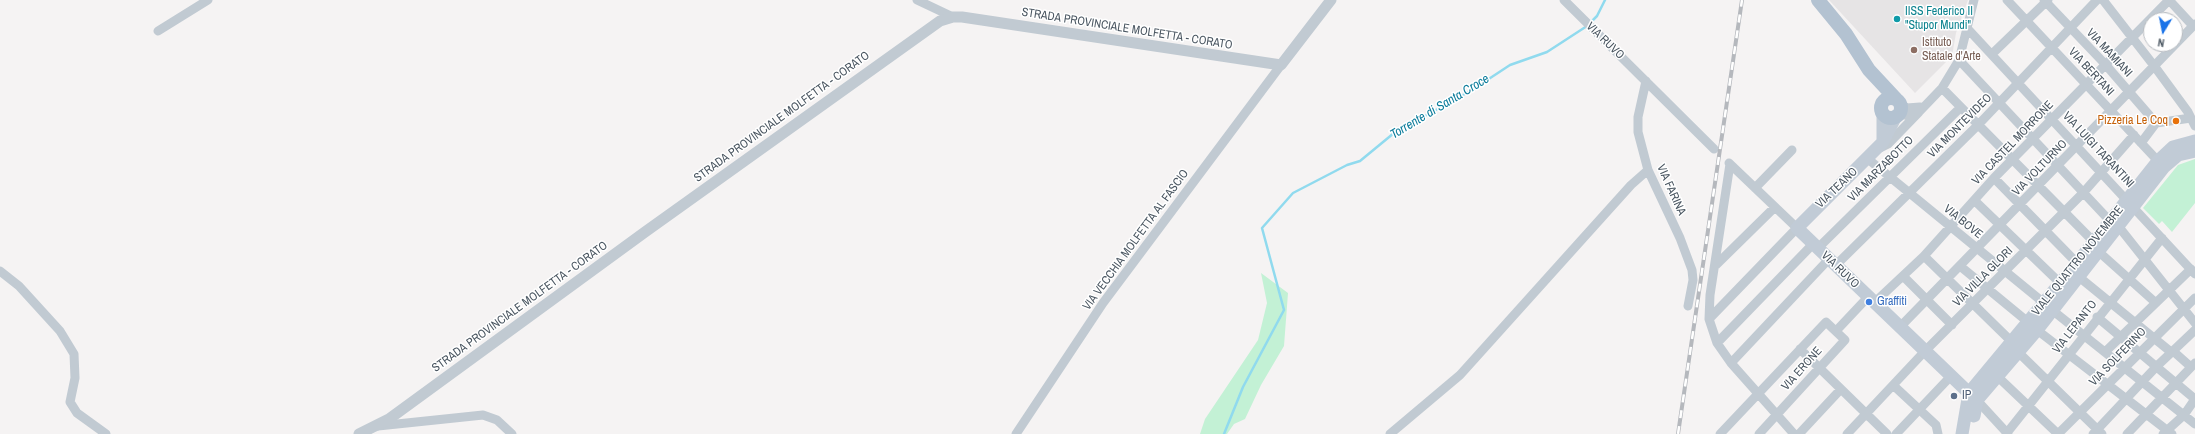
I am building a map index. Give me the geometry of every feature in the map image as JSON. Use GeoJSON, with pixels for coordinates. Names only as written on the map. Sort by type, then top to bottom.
{"type":"FeatureCollection","features":[{"type":"Feature","properties":{"kind":"main road"},"geometry":{"type":"LineString","coordinates":[[1818,0],[1846,34],[1892,109],[1880,146]]}},
{"type":"Feature","properties":{"kind":"main road","name":"VIALE QUATTRO NOVEMBRE"},"geometry":{"type":"LineString","coordinates":[[2131,203],[2158,161],[2173,147],[2195,141]]}},
{"type":"Feature","properties":{"kind":"main road","name":"VIA TEANO"},"geometry":{"type":"LineString","coordinates":[[1797,228],[1880,146]]}},
{"type":"Feature","properties":{"kind":"main road","name":"VIALE QUATTRO NOVEMBRE"},"geometry":{"type":"LineString","coordinates":[[1973,396],[1998,377],[2018,352],[2032,326],[2048,306],[2079,277],[2096,247],[2131,203],[2164,167],[2178,155],[2195,151]]}},
{"type":"Feature","properties":{"kind":"main road","name":"VIA RUVO"},"geometry":{"type":"LineString","coordinates":[[1797,228],[1973,396]]}},
{"type":"Feature","properties":{"kind":"main road","name":"VIALE QUATTRO NOVEMBRE"},"geometry":{"type":"LineString","coordinates":[[2048,306],[2060,283],[2077,263],[2096,247]]}},
{"type":"Feature","properties":{"kind":"main road","name":"VIALE QUATTRO NOVEMBRE"},"geometry":{"type":"LineString","coordinates":[[1973,396],[2011,341],[2032,326]]}},
{"type":"Feature","properties":{"kind":"main road"},"geometry":{"type":"LineString","coordinates":[[1962,434],[1973,396]]}},
{"type":"Feature","properties":{"kind":"main road"},"geometry":{"type":"LineString","coordinates":[[1971,434],[1973,396]]}},
{"type":"Feature","properties":{"kind":"street"},"geometry":{"type":"LineString","coordinates":[[158,31],[208,0]]}},
{"type":"Feature","properties":{"kind":"street"},"geometry":{"type":"LineString","coordinates":[[917,0],[953,17]]}},
{"type":"Feature","properties":{"kind":"street"},"geometry":{"type":"LineString","coordinates":[[1281,65],[1331,0]]}},
{"type":"Feature","properties":{"kind":"street","name":"VIA RUVO"},"geometry":{"type":"LineString","coordinates":[[1564,0],[1714,149]]}},
{"type":"Feature","properties":{"kind":"street","name":"VIA TEANO"},"geometry":{"type":"LineString","coordinates":[[1880,146],[1888,144],[1942,88],[1959,60],[1966,27],[1974,0]]}},
{"type":"Feature","properties":{"kind":"street","name":"VIA BERTANI"},"geometry":{"type":"LineString","coordinates":[[2007,0],[2158,161]]}},
{"type":"Feature","properties":{"kind":"street","name":"VIA MONTEVIDEO"},"geometry":{"type":"LineString","coordinates":[[1731,363],[1832,262],[1910,194],[2097,0]]}},
{"type":"Feature","properties":{"kind":"street"},"geometry":{"type":"LineString","coordinates":[[2103,0],[2155,66],[2193,122]]}},
{"type":"Feature","properties":{"kind":"street"},"geometry":{"type":"LineString","coordinates":[[2169,0],[2194,25]]}},
{"type":"Feature","properties":{"kind":"street","name":"VIA CASTEL MORRONE"},"geometry":{"type":"LineString","coordinates":[[1836,331],[1872,299],[1903,276],[1924,256],[1994,178],[2034,140],[2105,64],[2169,0]]}},
{"type":"Feature","properties":{"kind":"street"},"geometry":{"type":"LineString","coordinates":[[1992,54],[2046,1]]}},
{"type":"Feature","properties":{"kind":"street","name":"VIA MAMIANI"},"geometry":{"type":"LineString","coordinates":[[2046,1],[2105,64],[2156,122]]}},
{"type":"Feature","properties":{"kind":"street","name":"STRADA PROVINCIALE MOLFETTA - CORATO"},"geometry":{"type":"LineString","coordinates":[[359,434],[389,420],[940,21],[953,17],[1281,65]]}},
{"type":"Feature","properties":{"kind":"street","name":"VIA VOLTURNO"},"geometry":{"type":"LineString","coordinates":[[1900,327],[2078,146],[2194,25]]}},
{"type":"Feature","properties":{"kind":"street","name":"VIA LUIGI TARANTINI"},"geometry":{"type":"LineString","coordinates":[[1966,27],[2193,271]]}},
{"type":"Feature","properties":{"kind":"street"},"geometry":{"type":"LineString","coordinates":[[1959,60],[2145,258],[2195,323]]}},
{"type":"Feature","properties":{"kind":"street","name":"VIA VECCHIA MOLFETTA AL FASCIO"},"geometry":{"type":"LineString","coordinates":[[1016,434],[1103,304],[1281,65]]}},
{"type":"Feature","properties":{"kind":"street","name":"VIA FARINA"},"geometry":{"type":"LineString","coordinates":[[1646,81],[1638,117],[1638,132],[1648,170],[1675,227],[1692,270],[1693,280],[1688,306]]}},
{"type":"Feature","properties":{"kind":"street"},"geometry":{"type":"LineString","coordinates":[[1942,88],[1960,108],[2038,185],[2096,247],[2128,279],[2156,303]]}},
{"type":"Feature","properties":{"kind":"street"},"geometry":{"type":"LineString","coordinates":[[1892,109],[1910,115],[1924,107]]}},
{"type":"Feature","properties":{"kind":"street","name":"VIA MARZABOTTO"},"geometry":{"type":"LineString","coordinates":[[1717,343],[1815,246],[1890,177],[1960,108]]}},
{"type":"Feature","properties":{"kind":"street"},"geometry":{"type":"LineString","coordinates":[[2141,143],[2156,122],[2193,122]]}},
{"type":"Feature","properties":{"kind":"street","name":"VIA VILLA GLORI"},"geometry":{"type":"LineString","coordinates":[[1847,434],[1925,351],[2083,193],[2134,135]]}},
{"type":"Feature","properties":{"kind":"street"},"geometry":{"type":"LineString","coordinates":[[1755,188],[1792,150]]}},
{"type":"Feature","properties":{"kind":"street","name":"VIA BOVE"},"geometry":{"type":"LineString","coordinates":[[1868,159],[1949,227],[2195,424]]}},
{"type":"Feature","properties":{"kind":"street","name":"VIA RUVO"},"geometry":{"type":"LineString","coordinates":[[1716,265],[1730,164],[1797,228]]}},
{"type":"Feature","properties":{"kind":"street"},"geometry":{"type":"LineString","coordinates":[[1390,434],[1460,375],[1631,185],[1648,170]]}},
{"type":"Feature","properties":{"kind":"street"},"geometry":{"type":"LineString","coordinates":[[1994,178],[2077,263]]}},
{"type":"Feature","properties":{"kind":"street"},"geometry":{"type":"LineString","coordinates":[[1974,200],[2060,283]]}},
{"type":"Feature","properties":{"kind":"street"},"geometry":{"type":"LineString","coordinates":[[1775,207],[1716,265],[1710,295],[1708,320],[1717,343],[1731,363],[1794,434]]}},
{"type":"Feature","properties":{"kind":"street"},"geometry":{"type":"LineString","coordinates":[[1708,320],[1797,228]]}},
{"type":"Feature","properties":{"kind":"street","name":"VIA LEPANTO"},"geometry":{"type":"LineString","coordinates":[[2007,433],[2084,334],[2162,238]]}},
{"type":"Feature","properties":{"kind":"street"},"geometry":{"type":"LineString","coordinates":[[1924,256],[2011,341]]}},
{"type":"Feature","properties":{"kind":"street"},"geometry":{"type":"LineString","coordinates":[[1960,266],[2032,326],[2070,353],[2126,399],[2146,413],[2167,433],[2195,399],[2157,366],[2097,318]]}},
{"type":"Feature","properties":{"kind":"street"},"geometry":{"type":"LineString","coordinates":[[0,271],[19,286],[60,332],[74,354],[75,378],[70,402],[77,414],[106,434]]}},
{"type":"Feature","properties":{"kind":"street"},"geometry":{"type":"LineString","coordinates":[[2105,352],[2169,290],[2193,271]]}},
{"type":"Feature","properties":{"kind":"street"},"geometry":{"type":"LineString","coordinates":[[1903,276],[1952,325]]}},
{"type":"Feature","properties":{"kind":"street"},"geometry":{"type":"LineString","coordinates":[[2079,277],[2172,351],[2193,365],[2127,434]]}},
{"type":"Feature","properties":{"kind":"street","name":"VIA SOLFERINO"},"geometry":{"type":"LineString","coordinates":[[2058,434],[2195,298]]}},
{"type":"Feature","properties":{"kind":"street"},"geometry":{"type":"LineString","coordinates":[[1720,434],[1826,322],[1836,331]]}},
{"type":"Feature","properties":{"kind":"street"},"geometry":{"type":"LineString","coordinates":[[2018,352],[2080,413],[2097,433],[2142,381],[2195,330]]}},
{"type":"Feature","properties":{"kind":"street","name":"VIA ERONE"},"geometry":{"type":"LineString","coordinates":[[1759,434],[1845,340],[1836,331]]}},
{"type":"Feature","properties":{"kind":"street"},"geometry":{"type":"LineString","coordinates":[[1800,349],[1887,434]]}},
{"type":"Feature","properties":{"kind":"street"},"geometry":{"type":"LineString","coordinates":[[1896,434],[1951,376]]}},
{"type":"Feature","properties":{"kind":"street"},"geometry":{"type":"LineString","coordinates":[[1998,377],[2058,434]]}},
{"type":"Feature","properties":{"kind":"street"},"geometry":{"type":"LineString","coordinates":[[1893,385],[1920,409],[1937,429]]}},
{"type":"Feature","properties":{"kind":"street"},"geometry":{"type":"LineString","coordinates":[[1799,434],[1840,389]]}},
{"type":"Feature","properties":{"kind":"street"},"geometry":{"type":"LineString","coordinates":[[1973,396],[2007,433]]}},
{"type":"Feature","properties":{"kind":"street"},"geometry":{"type":"LineString","coordinates":[[376,426],[483,415],[497,420],[512,434]]}},
{"type":"Feature","properties":{"kind":"shaded area","name":"Istituto Statale d'Arte"},"geometry":{"type":"Polygon","coordinates":[[[1829,0],[1968,0],[1956,33],[1952,56],[1915,93],[1829,0]]]}},
{"type":"Feature","properties":{"kind":"green space"},"geometry":{"type":"Polygon","coordinates":[[[2195,159],[2195,203],[2172,232],[2162,221],[2159,224],[2143,208],[2178,165],[2195,159]]]}},
{"type":"Feature","properties":{"kind":"green space"},"geometry":{"type":"Polygon","coordinates":[[[1261,273],[1288,293],[1284,346],[1261,385],[1245,419],[1234,424],[1227,434],[1200,434],[1205,419],[1258,340],[1267,303],[1261,273]]]}},
{"type":"Feature","properties":{"kind":"waterway","name":"Torrente di Santa Croce"},"geometry":{"type":"LineString","coordinates":[[1590,23],[1597,16],[1605,0]]}},
{"type":"Feature","properties":{"kind":"waterway","name":"Torrente di Santa Croce"},"geometry":{"type":"LineString","coordinates":[[1224,434],[1243,387],[1284,310],[1262,228],[1293,193],[1347,165],[1360,161],[1394,133],[1472,90],[1510,65],[1547,52],[1587,26]]}},
{"type":"Feature","properties":{"kind":"railway"},"geometry":{"type":"LineString","coordinates":[[1678,434],[1742,0]]}},
{"type":"Feature","properties":{"kind":"place","name":"IISS Federico II \"Stupor Mundi\""},"geometry":{"type":"Point","coordinates":[1897,19]}},
{"type":"Feature","properties":{"kind":"place","name":"Istituto Statale d'Arte"},"geometry":{"type":"Point","coordinates":[1914,50]}},
{"type":"Feature","properties":{"kind":"place","name":"Pizzeria Le Coq"},"geometry":{"type":"Point","coordinates":[2176,121]}},
{"type":"Feature","properties":{"kind":"place","name":"Graffiti"},"geometry":{"type":"Point","coordinates":[1869,302]}},
{"type":"Feature","properties":{"kind":"place","name":"IP"},"geometry":{"type":"Point","coordinates":[1954,396]}}]}
